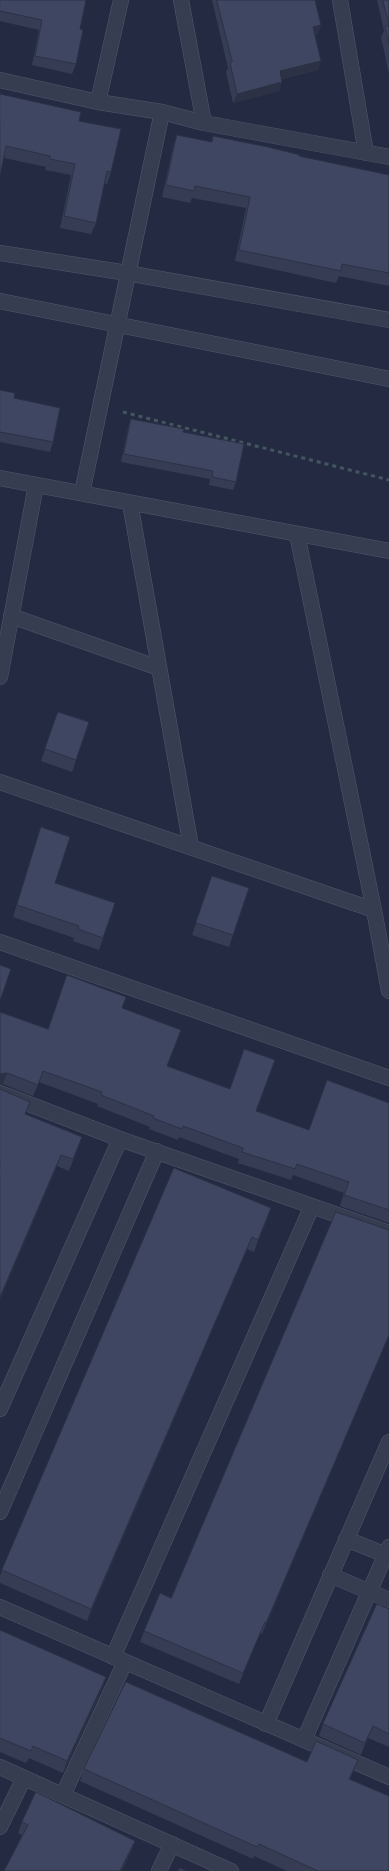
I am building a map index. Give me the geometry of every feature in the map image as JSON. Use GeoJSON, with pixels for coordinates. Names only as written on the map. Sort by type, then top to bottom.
{"type":"FeatureCollection","features":[{"type":"Feature","properties":{"kind":"street"},"geometry":{"type":"LineString","coordinates":[[98,102],[121,0]]}},
{"type":"Feature","properties":{"kind":"street"},"geometry":{"type":"LineString","coordinates":[[181,0],[204,123]]}},
{"type":"Feature","properties":{"kind":"street"},"geometry":{"type":"LineString","coordinates":[[340,0],[366,153]]}},
{"type":"Feature","properties":{"kind":"street"},"geometry":{"type":"LineString","coordinates":[[0,80],[98,102],[162,112],[204,123],[389,157]]}},
{"type":"Feature","properties":{"kind":"street"},"geometry":{"type":"LineString","coordinates":[[82,493],[162,112]]}},
{"type":"Feature","properties":{"kind":"street"},"geometry":{"type":"LineString","coordinates":[[0,253],[127,273],[389,320]]}},
{"type":"Feature","properties":{"kind":"street"},"geometry":{"type":"LineString","coordinates":[[0,302],[389,379]]}},
{"type":"Feature","properties":{"kind":"street"},"geometry":{"type":"LineString","coordinates":[[0,478],[389,551]]}},
{"type":"Feature","properties":{"kind":"street"},"geometry":{"type":"LineString","coordinates":[[0,677],[36,485]]}},
{"type":"Feature","properties":{"kind":"street"},"geometry":{"type":"LineString","coordinates":[[130,503],[191,847]]}},
{"type":"Feature","properties":{"kind":"street"},"geometry":{"type":"LineString","coordinates":[[298,534],[389,991]]}},
{"type":"Feature","properties":{"kind":"street"},"geometry":{"type":"LineString","coordinates":[[11,616],[159,668]]}},
{"type":"Feature","properties":{"kind":"street"},"geometry":{"type":"LineString","coordinates":[[0,782],[374,910]]}},
{"type":"Feature","properties":{"kind":"street"},"geometry":{"type":"LineString","coordinates":[[0,942],[389,1078]]}},
{"type":"Feature","properties":{"kind":"street"},"geometry":{"type":"LineString","coordinates":[[0,1093],[120,1139],[389,1233]]}},
{"type":"Feature","properties":{"kind":"street"},"geometry":{"type":"LineString","coordinates":[[0,1409],[120,1139]]}},
{"type":"Feature","properties":{"kind":"street"},"geometry":{"type":"LineString","coordinates":[[0,1512],[157,1151]]}},
{"type":"Feature","properties":{"kind":"street"},"geometry":{"type":"LineString","coordinates":[[63,1795],[312,1206]]}},
{"type":"Feature","properties":{"kind":"street"},"geometry":{"type":"LineString","coordinates":[[266,1724],[389,1442]]}},
{"type":"Feature","properties":{"kind":"street"},"geometry":{"type":"LineString","coordinates":[[304,1740],[388,1552],[346,1539]]}},
{"type":"Feature","properties":{"kind":"street"},"geometry":{"type":"LineString","coordinates":[[330,1575],[389,1600]]}},
{"type":"Feature","properties":{"kind":"street"},"geometry":{"type":"LineString","coordinates":[[0,1607],[389,1778]]}},
{"type":"Feature","properties":{"kind":"street"},"geometry":{"type":"LineString","coordinates":[[0,1767],[231,1871]]}},
{"type":"Feature","properties":{"kind":"street"},"geometry":{"type":"LineString","coordinates":[[0,1827],[24,1778]]}},
{"type":"Feature","properties":{"kind":"street"},"geometry":{"type":"LineString","coordinates":[[159,1871],[172,1844]]}},
{"type":"Feature","properties":{"kind":"path"},"geometry":{"type":"LineString","coordinates":[[100,406],[389,480]]}},
{"type":"Feature","properties":{"kind":"building"},"geometry":{"type":"Polygon","coordinates":[[[0,0],[86,0],[80,29],[83,30],[76,64],[35,56],[42,20],[0,11],[0,0]]]}},
{"type":"Feature","properties":{"kind":"building"},"geometry":{"type":"Polygon","coordinates":[[[217,0],[315,0],[321,25],[313,27],[321,61],[280,71],[282,82],[237,94],[230,63],[232,62],[217,0]]]}},
{"type":"Feature","properties":{"kind":"building"},"geometry":{"type":"Polygon","coordinates":[[[383,0],[389,0],[389,26],[383,0]]]}},
{"type":"Feature","properties":{"kind":"building"},"geometry":{"type":"Polygon","coordinates":[[[385,26],[389,26],[389,44],[385,26]]]}},
{"type":"Feature","properties":{"kind":"building"},"geometry":{"type":"Polygon","coordinates":[[[0,94],[81,112],[79,121],[121,129],[111,172],[107,171],[96,223],[64,216],[75,164],[6,146],[0,176],[0,94]]]}},
{"type":"Feature","properties":{"kind":"building"},"geometry":{"type":"Polygon","coordinates":[[[177,135],[212,142],[213,136],[389,175],[389,273],[342,264],[341,271],[239,250],[250,197],[195,186],[194,191],[166,185],[177,135]]]}},
{"type":"Feature","properties":{"kind":"building"},"geometry":{"type":"Polygon","coordinates":[[[0,390],[15,393],[14,398],[60,408],[53,442],[0,432],[0,390]]]}},
{"type":"Feature","properties":{"kind":"building"},"geometry":{"type":"Polygon","coordinates":[[[131,419],[184,429],[183,432],[244,444],[236,482],[212,477],[213,471],[124,454],[131,419]]]}},
{"type":"Feature","properties":{"kind":"building"},"geometry":{"type":"Polygon","coordinates":[[[58,712],[89,722],[76,760],[45,749],[58,712]]]}},
{"type":"Feature","properties":{"kind":"building"},"geometry":{"type":"Polygon","coordinates":[[[41,827],[70,837],[55,883],[115,903],[103,938],[78,929],[79,926],[17,905],[41,827]]]}},
{"type":"Feature","properties":{"kind":"building"},"geometry":{"type":"Polygon","coordinates":[[[212,876],[249,888],[233,935],[196,923],[212,876]]]}},
{"type":"Feature","properties":{"kind":"building"},"geometry":{"type":"Polygon","coordinates":[[[0,965],[11,969],[0,1001],[0,965]]]}},
{"type":"Feature","properties":{"kind":"building"},"geometry":{"type":"Polygon","coordinates":[[[67,975],[126,997],[122,1008],[181,1030],[167,1066],[230,1089],[244,1049],[275,1060],[256,1111],[309,1130],[327,1080],[389,1103],[389,1210],[344,1195],[349,1182],[297,1164],[295,1169],[242,1152],[243,1148],[183,1126],[182,1129],[153,1118],[154,1116],[101,1095],[102,1092],[43,1071],[38,1085],[7,1073],[0,1074],[0,1012],[48,1029],[67,975]]]}},
{"type":"Feature","properties":{"kind":"building"},"geometry":{"type":"Polygon","coordinates":[[[0,1089],[30,1102],[25,1114],[82,1137],[73,1159],[61,1155],[0,1297],[0,1089]]]}},
{"type":"Feature","properties":{"kind":"building"},"geometry":{"type":"Polygon","coordinates":[[[174,1168],[271,1208],[258,1240],[252,1237],[91,1609],[2,1570],[174,1168]]]}},
{"type":"Feature","properties":{"kind":"building"},"geometry":{"type":"Polygon","coordinates":[[[336,1212],[389,1230],[389,1335],[243,1673],[144,1631],[160,1593],[171,1598],[336,1212]]]}},
{"type":"Feature","properties":{"kind":"building"},"geometry":{"type":"Polygon","coordinates":[[[377,1604],[389,1609],[389,1734],[373,1726],[365,1743],[323,1724],[377,1604]]]}},
{"type":"Feature","properties":{"kind":"building"},"geometry":{"type":"Polygon","coordinates":[[[0,1630],[106,1677],[67,1761],[33,1746],[31,1751],[0,1738],[0,1630]]]}},
{"type":"Feature","properties":{"kind":"building"},"geometry":{"type":"Polygon","coordinates":[[[126,1682],[307,1762],[316,1741],[358,1760],[349,1779],[389,1796],[389,1871],[318,1871],[259,1844],[257,1847],[84,1769],[126,1682]]]}},
{"type":"Feature","properties":{"kind":"building"},"geometry":{"type":"Polygon","coordinates":[[[36,1792],[135,1841],[120,1871],[4,1871],[28,1825],[22,1822],[36,1792]]]}}]}
